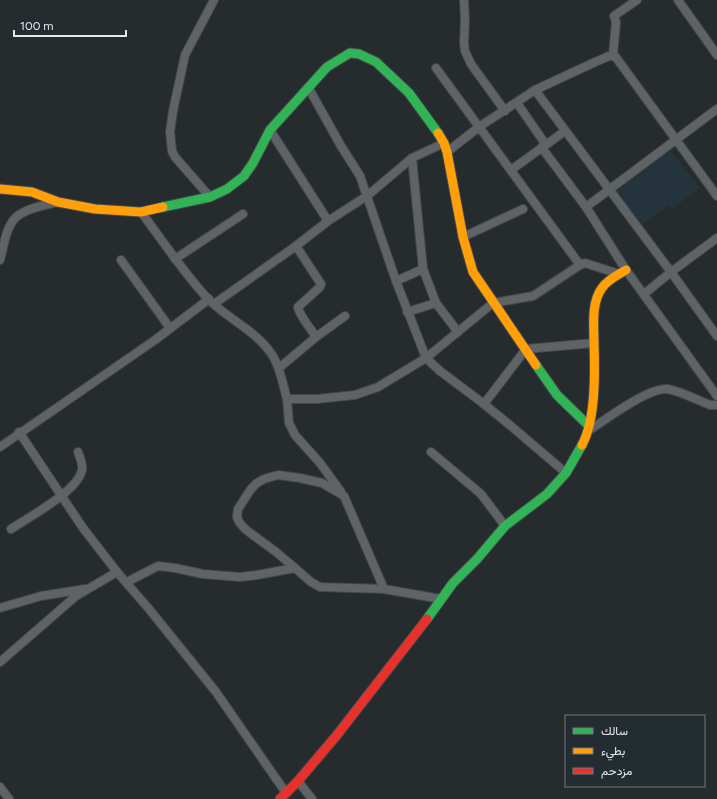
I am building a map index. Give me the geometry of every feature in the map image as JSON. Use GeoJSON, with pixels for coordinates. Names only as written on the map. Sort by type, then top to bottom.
{"type":"FeatureCollection","features":[{"type":"Feature","properties":{"kind":"street"},"geometry":{"type":"LineString","coordinates":[[210,197],[175,157],[172,151],[170,132],[185,55],[214,0]]}},
{"type":"Feature","properties":{"kind":"street"},"geometry":{"type":"LineString","coordinates":[[464,0],[465,51],[471,64],[505,111]]}},
{"type":"Feature","properties":{"kind":"street"},"geometry":{"type":"LineString","coordinates":[[613,56],[616,22],[614,16],[637,0]]}},
{"type":"Feature","properties":{"kind":"street"},"geometry":{"type":"LineString","coordinates":[[678,0],[717,55]]}},
{"type":"Feature","properties":{"kind":"street"},"geometry":{"type":"LineString","coordinates":[[0,189],[32,192],[58,202],[95,209],[141,212],[210,197],[227,189],[244,176],[253,163],[270,130],[327,67],[350,53],[367,57],[388,72],[409,93],[427,117],[446,148],[463,237],[473,272],[557,395],[588,428]]}},
{"type":"Feature","properties":{"kind":"street"},"geometry":{"type":"LineString","coordinates":[[0,447],[170,328],[296,246],[328,221],[367,196],[412,158],[446,148],[505,111],[535,90],[609,56],[615,56],[717,196]]}},
{"type":"Feature","properties":{"kind":"street"},"geometry":{"type":"LineString","coordinates":[[436,68],[580,265]]}},
{"type":"Feature","properties":{"kind":"street"},"geometry":{"type":"LineString","coordinates":[[308,87],[341,146],[360,176],[407,312],[426,358],[440,371],[484,404],[566,473]]}},
{"type":"Feature","properties":{"kind":"street"},"geometry":{"type":"LineString","coordinates":[[535,90],[717,336]]}},
{"type":"Feature","properties":{"kind":"street"},"geometry":{"type":"LineString","coordinates":[[517,103],[544,142],[542,148]]}},
{"type":"Feature","properties":{"kind":"street"},"geometry":{"type":"LineString","coordinates":[[586,206],[717,109]]}},
{"type":"Feature","properties":{"kind":"street"},"geometry":{"type":"LineString","coordinates":[[270,130],[328,221]]}},
{"type":"Feature","properties":{"kind":"street"},"geometry":{"type":"LineString","coordinates":[[511,170],[565,131]]}},
{"type":"Feature","properties":{"kind":"street"},"geometry":{"type":"LineString","coordinates":[[542,148],[586,206],[622,272],[644,294],[717,396]]}},
{"type":"Feature","properties":{"kind":"street"},"geometry":{"type":"LineString","coordinates":[[412,158],[423,269],[436,303],[458,332]]}},
{"type":"Feature","properties":{"kind":"street"},"geometry":{"type":"LineString","coordinates":[[0,260],[11,224],[15,218],[26,211],[58,202]]}},
{"type":"Feature","properties":{"kind":"street"},"geometry":{"type":"LineString","coordinates":[[463,237],[523,209]]}},
{"type":"Feature","properties":{"kind":"street"},"geometry":{"type":"LineString","coordinates":[[141,212],[175,259],[211,302],[254,336],[273,357],[279,368],[287,399],[289,423],[295,435],[344,496],[384,589]]}},
{"type":"Feature","properties":{"kind":"street"},"geometry":{"type":"LineString","coordinates":[[175,259],[243,214]]}},
{"type":"Feature","properties":{"kind":"street"},"geometry":{"type":"LineString","coordinates":[[644,294],[717,238]]}},
{"type":"Feature","properties":{"kind":"street"},"geometry":{"type":"LineString","coordinates":[[296,246],[321,284],[320,287],[299,305],[298,308],[316,336]]}},
{"type":"Feature","properties":{"kind":"street"},"geometry":{"type":"LineString","coordinates":[[121,260],[170,328]]}},
{"type":"Feature","properties":{"kind":"street"},"geometry":{"type":"LineString","coordinates":[[287,399],[317,399],[355,395],[378,387],[426,358],[493,303],[533,296],[585,263],[622,272]]}},
{"type":"Feature","properties":{"kind":"street"},"geometry":{"type":"LineString","coordinates":[[396,281],[423,269]]}},
{"type":"Feature","properties":{"kind":"street"},"geometry":{"type":"LineString","coordinates":[[20,432],[60,496],[83,528],[117,572],[127,582],[216,692],[283,796],[298,781],[337,735],[413,639],[453,583],[477,559],[505,526],[547,494],[566,473],[578,453],[588,428],[595,384],[594,313],[598,296],[601,289],[607,282],[622,272]]}},
{"type":"Feature","properties":{"kind":"street"},"geometry":{"type":"LineString","coordinates":[[407,312],[436,303]]}},
{"type":"Feature","properties":{"kind":"street"},"geometry":{"type":"LineString","coordinates":[[279,368],[316,336],[345,316]]}},
{"type":"Feature","properties":{"kind":"street"},"geometry":{"type":"LineString","coordinates":[[484,404],[526,349],[594,343]]}},
{"type":"Feature","properties":{"kind":"street"},"geometry":{"type":"LineString","coordinates":[[588,428],[634,402],[661,389],[671,390],[710,404],[717,405]]}},
{"type":"Feature","properties":{"kind":"street"},"geometry":{"type":"LineString","coordinates":[[11,529],[72,488],[82,471],[78,452]]}},
{"type":"Feature","properties":{"kind":"street"},"geometry":{"type":"LineString","coordinates":[[431,452],[481,494],[505,526]]}},
{"type":"Feature","properties":{"kind":"street"},"geometry":{"type":"LineString","coordinates":[[344,496],[322,483],[278,475],[264,479],[257,483],[251,489],[238,509],[236,517],[238,522],[245,529],[276,552],[311,582],[320,587],[384,589],[441,599]]}},
{"type":"Feature","properties":{"kind":"street"},"geometry":{"type":"LineString","coordinates":[[127,582],[158,566],[203,574],[240,577],[295,568]]}},
{"type":"Feature","properties":{"kind":"street"},"geometry":{"type":"LineString","coordinates":[[0,662],[76,596],[117,572]]}},
{"type":"Feature","properties":{"kind":"street"},"geometry":{"type":"LineString","coordinates":[[0,608],[41,596],[87,589]]}},
{"type":"Feature","properties":{"kind":"street"},"geometry":{"type":"LineString","coordinates":[[298,781],[312,799]]}},
{"type":"Feature","properties":{"kind":"street"},"geometry":{"type":"LineString","coordinates":[[0,787],[9,799]]}},
{"type":"Feature","properties":{"kind":"shaded area"},"geometry":{"type":"Polygon","coordinates":[[[670,149],[700,188],[672,209],[669,205],[641,225],[615,189],[670,149]]]}},
{"type":"Feature","properties":{"kind":"traffic: fast"},"geometry":{"type":"LineString","coordinates":[[163,207],[210,197],[227,189],[244,176],[253,163],[270,130],[327,67],[350,53],[359,54],[376,62],[409,93],[438,133]]}},
{"type":"Feature","properties":{"kind":"traffic: fast"},"geometry":{"type":"LineString","coordinates":[[536,365],[557,395],[589,426]]}},
{"type":"Feature","properties":{"kind":"traffic: fast"},"geometry":{"type":"LineString","coordinates":[[427,619],[453,583],[477,559],[505,526],[547,494],[566,473],[582,445]]}},
{"type":"Feature","properties":{"kind":"traffic: slow"},"geometry":{"type":"LineString","coordinates":[[438,133],[447,152],[463,237],[473,272],[536,365]]}},
{"type":"Feature","properties":{"kind":"traffic: slow"},"geometry":{"type":"LineString","coordinates":[[0,189],[32,192],[58,202],[95,209],[141,212],[163,207]]}},
{"type":"Feature","properties":{"kind":"traffic: slow"},"geometry":{"type":"LineString","coordinates":[[582,445],[590,422],[594,395],[594,321],[596,300],[604,285],[626,270]]}},
{"type":"Feature","properties":{"kind":"traffic: jam"},"geometry":{"type":"LineString","coordinates":[[280,799],[298,781],[337,735],[427,619]]}}]}
